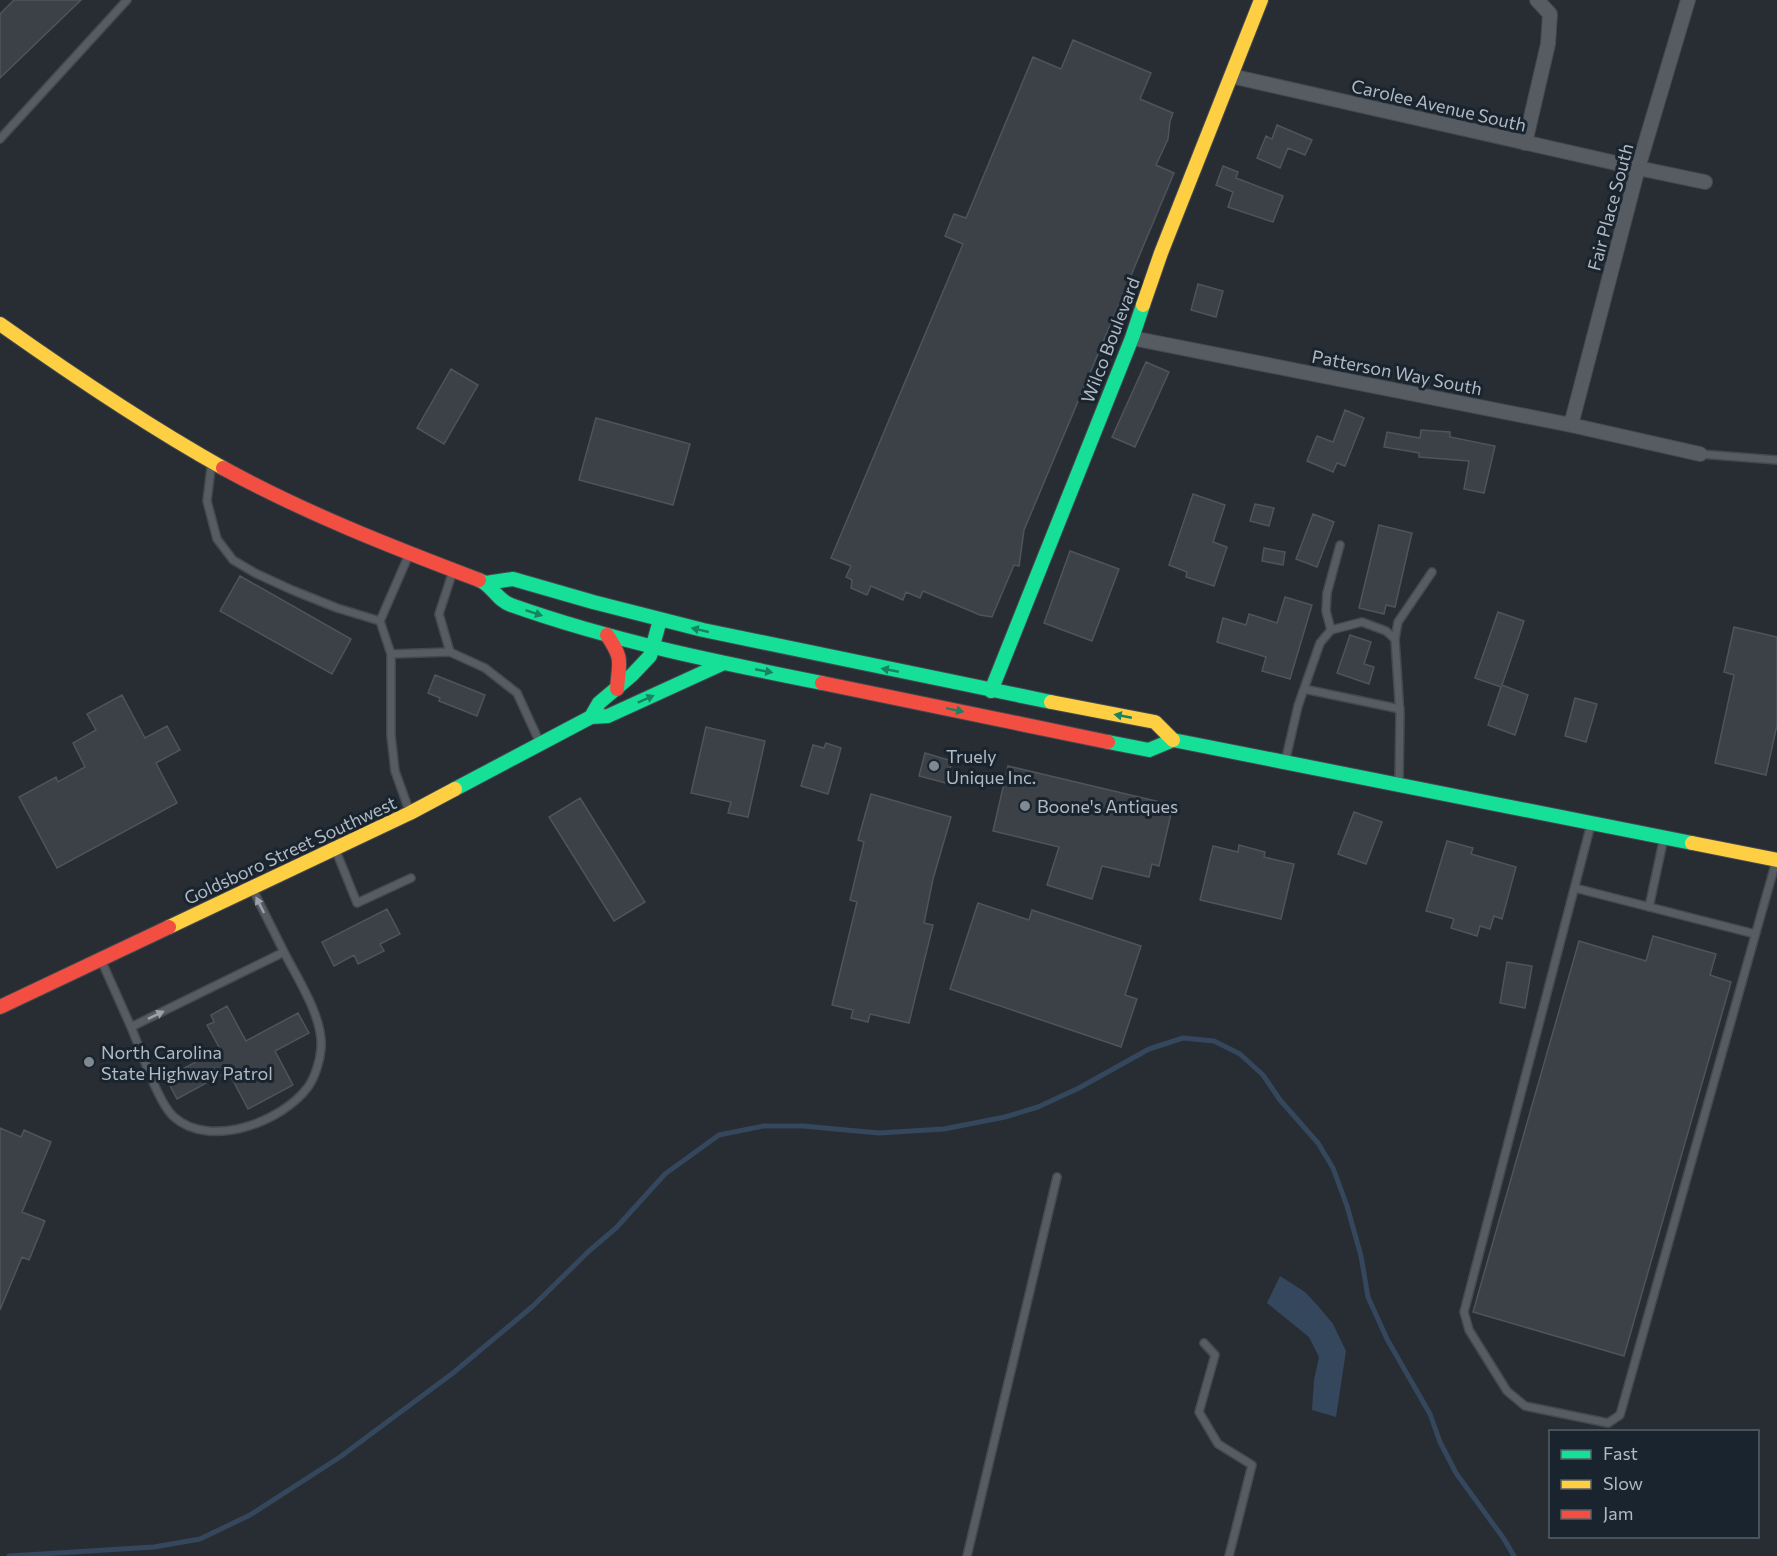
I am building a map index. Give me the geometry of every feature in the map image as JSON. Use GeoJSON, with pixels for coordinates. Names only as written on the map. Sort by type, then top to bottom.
{"type":"FeatureCollection","features":[{"type":"Feature","properties":{"kind":"main road","name":"Wilco Boulevard"},"geometry":{"type":"LineString","coordinates":[[991,691],[1132,338],[1161,253],[1261,0]]}},
{"type":"Feature","properties":{"kind":"main road"},"geometry":{"type":"LineString","coordinates":[[0,324],[72,375],[182,446],[280,498],[409,554],[486,583],[507,604],[607,635],[724,663],[1149,750],[1173,740]]}},
{"type":"Feature","properties":{"kind":"main road"},"geometry":{"type":"LineString","coordinates":[[486,583],[513,579],[660,620],[991,691],[1155,722],[1173,740],[1777,860]]}},
{"type":"Feature","properties":{"kind":"main road","name":"Goldsboro Street Southwest"},"geometry":{"type":"LineString","coordinates":[[591,717],[599,703],[647,660],[654,646],[660,620]]}},
{"type":"Feature","properties":{"kind":"main road"},"geometry":{"type":"LineString","coordinates":[[607,635],[614,645],[619,660],[617,689]]}},
{"type":"Feature","properties":{"kind":"main road","name":"Goldsboro Street Southwest"},"geometry":{"type":"LineString","coordinates":[[0,1007],[410,813],[591,717],[608,716],[724,663]]}},
{"type":"Feature","properties":{"kind":"street"},"geometry":{"type":"LineString","coordinates":[[1525,143],[1548,44],[1550,14],[1537,0]]}},
{"type":"Feature","properties":{"kind":"street","name":"Fair Place South"},"geometry":{"type":"LineString","coordinates":[[1571,425],[1638,168],[1688,0]]}},
{"type":"Feature","properties":{"kind":"street","name":"Carolee Avenue South"},"geometry":{"type":"LineString","coordinates":[[1231,76],[1705,182]]}},
{"type":"Feature","properties":{"kind":"street","name":"Patterson Way South"},"geometry":{"type":"LineString","coordinates":[[1132,338],[1571,425],[1700,454]]}},
{"type":"Feature","properties":{"kind":"lane"},"geometry":{"type":"LineString","coordinates":[[0,139],[127,0]]}},
{"type":"Feature","properties":{"kind":"lane"},"geometry":{"type":"LineString","coordinates":[[1700,454],[1777,460]]}},
{"type":"Feature","properties":{"kind":"lane"},"geometry":{"type":"LineString","coordinates":[[211,462],[207,501],[217,539],[233,560],[292,590],[337,608],[380,621]]}},
{"type":"Feature","properties":{"kind":"lane"},"geometry":{"type":"LineString","coordinates":[[1331,630],[1326,611],[1327,593],[1340,545]]}},
{"type":"Feature","properties":{"kind":"lane"},"geometry":{"type":"LineString","coordinates":[[409,554],[380,621],[391,654],[391,735],[395,771],[410,813]]}},
{"type":"Feature","properties":{"kind":"lane"},"geometry":{"type":"LineString","coordinates":[[450,652],[439,614],[453,571]]}},
{"type":"Feature","properties":{"kind":"lane"},"geometry":{"type":"LineString","coordinates":[[1399,786],[1400,709],[1395,639],[1398,622],[1432,572]]}},
{"type":"Feature","properties":{"kind":"lane"},"geometry":{"type":"LineString","coordinates":[[1284,763],[1304,689],[1320,643],[1331,630],[1362,622],[1386,631],[1395,639]]}},
{"type":"Feature","properties":{"kind":"lane"},"geometry":{"type":"LineString","coordinates":[[391,654],[450,652],[485,668],[517,693],[540,743]]}},
{"type":"Feature","properties":{"kind":"lane"},"geometry":{"type":"LineString","coordinates":[[1304,689],[1400,709]]}},
{"type":"Feature","properties":{"kind":"lane"},"geometry":{"type":"LineString","coordinates":[[1592,822],[1464,1312],[1469,1330],[1507,1391],[1525,1406],[1608,1423],[1620,1415],[1777,860]]}},
{"type":"Feature","properties":{"kind":"lane"},"geometry":{"type":"LineString","coordinates":[[1649,907],[1664,837]]}},
{"type":"Feature","properties":{"kind":"lane"},"geometry":{"type":"LineString","coordinates":[[335,849],[357,903],[411,878]]}},
{"type":"Feature","properties":{"kind":"lane"},"geometry":{"type":"LineString","coordinates":[[101,960],[162,1102],[174,1117],[193,1128],[218,1131],[251,1127],[276,1114],[309,1086],[322,1048],[320,1030],[314,1011],[252,888]]}},
{"type":"Feature","properties":{"kind":"lane"},"geometry":{"type":"LineString","coordinates":[[1575,888],[1755,934]]}},
{"type":"Feature","properties":{"kind":"lane"},"geometry":{"type":"LineString","coordinates":[[131,1026],[284,952]]}},
{"type":"Feature","properties":{"kind":"lane"},"geometry":{"type":"LineString","coordinates":[[967,1556],[1057,1177]]}},
{"type":"Feature","properties":{"kind":"lane"},"geometry":{"type":"LineString","coordinates":[[1204,1343],[1215,1355],[1199,1412],[1218,1444],[1252,1465],[1229,1556]]}},
{"type":"Feature","properties":{"kind":"water"},"geometry":{"type":"Polygon","coordinates":[[[1280,1276],[1305,1292],[1319,1307],[1333,1324],[1346,1351],[1336,1417],[1312,1410],[1314,1380],[1319,1357],[1309,1337],[1267,1303],[1280,1276]]]}},
{"type":"Feature","properties":{"kind":"building"},"geometry":{"type":"Polygon","coordinates":[[[14,0],[81,0],[0,78],[0,14],[14,0]]]}},
{"type":"Feature","properties":{"kind":"building"},"geometry":{"type":"Polygon","coordinates":[[[1073,40],[1151,73],[1140,99],[1173,113],[1168,139],[1156,165],[1174,173],[1024,530],[1019,566],[1014,565],[992,617],[980,615],[923,591],[920,598],[906,592],[903,600],[871,586],[867,595],[851,588],[852,580],[846,577],[851,566],[831,558],[963,244],[945,236],[954,214],[966,218],[1033,57],[1061,69],[1073,40]]]}},
{"type":"Feature","properties":{"kind":"building"},"geometry":{"type":"Polygon","coordinates":[[[1277,125],[1312,140],[1305,155],[1288,148],[1280,168],[1257,158],[1266,136],[1272,139],[1277,125]]]}},
{"type":"Feature","properties":{"kind":"building"},"geometry":{"type":"Polygon","coordinates":[[[1223,166],[1238,172],[1236,178],[1283,196],[1273,222],[1228,207],[1233,192],[1216,185],[1223,166]]]}},
{"type":"Feature","properties":{"kind":"building"},"geometry":{"type":"Polygon","coordinates":[[[1198,284],[1223,291],[1216,317],[1191,310],[1198,284]]]}},
{"type":"Feature","properties":{"kind":"building"},"geometry":{"type":"Polygon","coordinates":[[[1146,362],[1169,372],[1135,447],[1112,437],[1146,362]]]}},
{"type":"Feature","properties":{"kind":"building"},"geometry":{"type":"Polygon","coordinates":[[[451,369],[478,385],[444,444],[417,428],[451,369]]]}},
{"type":"Feature","properties":{"kind":"building"},"geometry":{"type":"Polygon","coordinates":[[[1345,410],[1364,418],[1345,466],[1337,463],[1333,472],[1307,461],[1317,436],[1333,442],[1345,410]]]}},
{"type":"Feature","properties":{"kind":"building"},"geometry":{"type":"Polygon","coordinates":[[[596,418],[690,444],[673,505],[579,480],[596,418]]]}},
{"type":"Feature","properties":{"kind":"building"},"geometry":{"type":"Polygon","coordinates":[[[1421,430],[1450,432],[1450,437],[1495,446],[1484,493],[1464,489],[1469,461],[1419,457],[1419,453],[1384,447],[1387,432],[1420,438],[1421,430]]]}},
{"type":"Feature","properties":{"kind":"building"},"geometry":{"type":"Polygon","coordinates":[[[1193,494],[1225,505],[1213,542],[1227,547],[1214,586],[1186,577],[1187,572],[1169,565],[1193,494]]]}},
{"type":"Feature","properties":{"kind":"building"},"geometry":{"type":"Polygon","coordinates":[[[1255,504],[1274,508],[1269,526],[1250,521],[1255,504]]]}},
{"type":"Feature","properties":{"kind":"building"},"geometry":{"type":"Polygon","coordinates":[[[1313,514],[1334,522],[1317,567],[1296,559],[1313,514]]]}},
{"type":"Feature","properties":{"kind":"building"},"geometry":{"type":"Polygon","coordinates":[[[1379,525],[1412,533],[1395,607],[1386,605],[1384,614],[1359,608],[1379,525]]]}},
{"type":"Feature","properties":{"kind":"building"},"geometry":{"type":"Polygon","coordinates":[[[1264,548],[1285,552],[1283,565],[1262,561],[1264,548]]]}},
{"type":"Feature","properties":{"kind":"building"},"geometry":{"type":"Polygon","coordinates":[[[1070,551],[1119,569],[1092,641],[1044,623],[1070,551]]]}},
{"type":"Feature","properties":{"kind":"building"},"geometry":{"type":"Polygon","coordinates":[[[240,576],[351,639],[332,674],[220,611],[240,576]]]}},
{"type":"Feature","properties":{"kind":"building"},"geometry":{"type":"Polygon","coordinates":[[[1285,597],[1312,605],[1290,679],[1262,671],[1266,657],[1217,642],[1223,618],[1246,625],[1249,614],[1277,623],[1285,597]]]}},
{"type":"Feature","properties":{"kind":"building"},"geometry":{"type":"Polygon","coordinates":[[[1498,612],[1524,621],[1502,685],[1528,695],[1515,735],[1488,725],[1501,687],[1475,678],[1498,612]]]}},
{"type":"Feature","properties":{"kind":"building"},"geometry":{"type":"Polygon","coordinates":[[[1734,627],[1777,637],[1777,725],[1766,775],[1715,763],[1734,675],[1724,672],[1734,627]]]}},
{"type":"Feature","properties":{"kind":"building"},"geometry":{"type":"Polygon","coordinates":[[[1350,635],[1371,642],[1364,664],[1374,667],[1369,684],[1337,673],[1350,635]]]}},
{"type":"Feature","properties":{"kind":"building"},"geometry":{"type":"Polygon","coordinates":[[[435,675],[485,695],[477,716],[439,701],[440,698],[428,693],[435,675]]]}},
{"type":"Feature","properties":{"kind":"building"},"geometry":{"type":"Polygon","coordinates":[[[122,695],[145,738],[167,726],[180,750],[156,763],[177,803],[57,868],[19,797],[56,777],[58,782],[85,767],[73,743],[96,730],[87,714],[122,695]]]}},
{"type":"Feature","properties":{"kind":"building"},"geometry":{"type":"Polygon","coordinates":[[[1575,698],[1597,704],[1586,742],[1565,736],[1575,698]]]}},
{"type":"Feature","properties":{"kind":"building"},"geometry":{"type":"Polygon","coordinates":[[[706,727],[765,741],[748,817],[728,813],[731,802],[691,793],[706,727]]]}},
{"type":"Feature","properties":{"kind":"building"},"geometry":{"type":"Polygon","coordinates":[[[826,743],[841,748],[828,794],[801,786],[813,745],[824,748],[826,743]]]}},
{"type":"Feature","properties":{"kind":"building"},"geometry":{"type":"Polygon","coordinates":[[[925,753],[952,761],[946,783],[919,776],[925,753]]]}},
{"type":"Feature","properties":{"kind":"building"},"geometry":{"type":"Polygon","coordinates":[[[1008,766],[1173,805],[1159,866],[1152,864],[1149,877],[1102,866],[1092,899],[1047,885],[1059,847],[993,831],[1008,766]]]}},
{"type":"Feature","properties":{"kind":"building"},"geometry":{"type":"Polygon","coordinates":[[[871,794],[951,817],[933,879],[924,923],[933,925],[909,1023],[870,1014],[868,1022],[851,1018],[853,1010],[832,1005],[857,902],[850,900],[864,842],[858,840],[871,794]]]}},
{"type":"Feature","properties":{"kind":"building"},"geometry":{"type":"Polygon","coordinates":[[[580,798],[645,902],[614,921],[549,817],[580,798]]]}},
{"type":"Feature","properties":{"kind":"building"},"geometry":{"type":"Polygon","coordinates":[[[1354,812],[1382,822],[1366,864],[1338,854],[1354,812]]]}},
{"type":"Feature","properties":{"kind":"building"},"geometry":{"type":"Polygon","coordinates":[[[1447,841],[1473,848],[1471,854],[1516,867],[1502,919],[1494,916],[1490,929],[1480,926],[1477,936],[1451,928],[1454,919],[1426,911],[1447,841]]]}},
{"type":"Feature","properties":{"kind":"building"},"geometry":{"type":"Polygon","coordinates":[[[1239,845],[1265,852],[1264,857],[1294,864],[1281,919],[1200,900],[1213,846],[1238,852],[1239,845]]]}},
{"type":"Feature","properties":{"kind":"building"},"geometry":{"type":"Polygon","coordinates":[[[978,903],[1029,920],[1032,910],[1141,946],[1125,995],[1137,999],[1121,1047],[950,989],[978,903]]]}},
{"type":"Feature","properties":{"kind":"building"},"geometry":{"type":"Polygon","coordinates":[[[387,909],[400,934],[380,944],[384,951],[358,964],[354,955],[334,966],[322,942],[387,909]]]}},
{"type":"Feature","properties":{"kind":"building"},"geometry":{"type":"Polygon","coordinates":[[[1653,936],[1716,954],[1710,975],[1731,982],[1624,1356],[1473,1312],[1579,941],[1646,961],[1653,936]]]}},
{"type":"Feature","properties":{"kind":"building"},"geometry":{"type":"Polygon","coordinates":[[[1507,962],[1532,966],[1525,1008],[1500,1003],[1507,962]]]}},
{"type":"Feature","properties":{"kind":"building"},"geometry":{"type":"Polygon","coordinates":[[[227,1006],[246,1041],[298,1013],[309,1033],[275,1051],[293,1085],[248,1109],[228,1071],[177,1099],[166,1078],[220,1049],[207,1025],[214,1022],[211,1015],[227,1006]]]}},
{"type":"Feature","properties":{"kind":"building"},"geometry":{"type":"Polygon","coordinates":[[[0,1128],[21,1137],[24,1130],[51,1142],[22,1212],[45,1221],[29,1260],[22,1257],[0,1310],[0,1128]]]}},
{"type":"Feature","properties":{"kind":"waterway"},"geometry":{"type":"LineString","coordinates":[[9,1556],[154,1547],[200,1539],[250,1515],[340,1457],[453,1373],[533,1306],[616,1228],[665,1174],[719,1135],[764,1126],[803,1126],[879,1133],[944,1129],[1005,1117],[1038,1107],[1079,1088],[1149,1049],[1183,1038],[1214,1041],[1240,1054],[1263,1075],[1280,1100],[1318,1143],[1333,1168],[1347,1206],[1361,1256],[1368,1297],[1387,1339],[1430,1414],[1440,1442],[1456,1473],[1514,1556]]}},
{"type":"Feature","properties":{"kind":"traffic: fast"},"geometry":{"type":"LineString","coordinates":[[991,691],[1132,338],[1143,305]]}},
{"type":"Feature","properties":{"kind":"traffic: fast"},"geometry":{"type":"LineString","coordinates":[[486,583],[513,579],[703,630],[1051,702]]}},
{"type":"Feature","properties":{"kind":"traffic: fast"},"geometry":{"type":"LineString","coordinates":[[479,580],[488,585],[506,603],[549,618],[704,659],[822,683]]}},
{"type":"Feature","properties":{"kind":"traffic: fast"},"geometry":{"type":"LineString","coordinates":[[591,717],[599,703],[650,656],[660,620]]}},
{"type":"Feature","properties":{"kind":"traffic: fast"},"geometry":{"type":"LineString","coordinates":[[455,789],[591,717],[608,716],[724,663]]}},
{"type":"Feature","properties":{"kind":"traffic: fast"},"geometry":{"type":"LineString","coordinates":[[1108,742],[1149,750],[1173,740],[1692,843]]}},
{"type":"Feature","properties":{"kind":"traffic: slow"},"geometry":{"type":"LineString","coordinates":[[1143,305],[1161,253],[1261,0]]}},
{"type":"Feature","properties":{"kind":"traffic: slow"},"geometry":{"type":"LineString","coordinates":[[0,324],[110,399],[223,468]]}},
{"type":"Feature","properties":{"kind":"traffic: slow"},"geometry":{"type":"LineString","coordinates":[[1051,702],[1155,722],[1173,740]]}},
{"type":"Feature","properties":{"kind":"traffic: slow"},"geometry":{"type":"LineString","coordinates":[[169,927],[410,813],[455,789]]}},
{"type":"Feature","properties":{"kind":"traffic: slow"},"geometry":{"type":"LineString","coordinates":[[1692,843],[1777,860]]}},
{"type":"Feature","properties":{"kind":"traffic: jam"},"geometry":{"type":"LineString","coordinates":[[223,468],[317,515],[479,580]]}},
{"type":"Feature","properties":{"kind":"traffic: jam"},"geometry":{"type":"LineString","coordinates":[[607,635],[618,656],[617,689]]}},
{"type":"Feature","properties":{"kind":"traffic: jam"},"geometry":{"type":"LineString","coordinates":[[822,683],[1108,742]]}},
{"type":"Feature","properties":{"kind":"traffic: jam"},"geometry":{"type":"LineString","coordinates":[[0,1007],[169,927]]}},
{"type":"Feature","properties":{"kind":"place","name":"Truely Unique Inc."},"geometry":{"type":"Point","coordinates":[934,766]}},
{"type":"Feature","properties":{"kind":"place","name":"Boone's Antiques"},"geometry":{"type":"Point","coordinates":[1025,806]}},
{"type":"Feature","properties":{"kind":"place","name":"North Carolina State Highway Patrol"},"geometry":{"type":"Point","coordinates":[89,1062]}}]}
